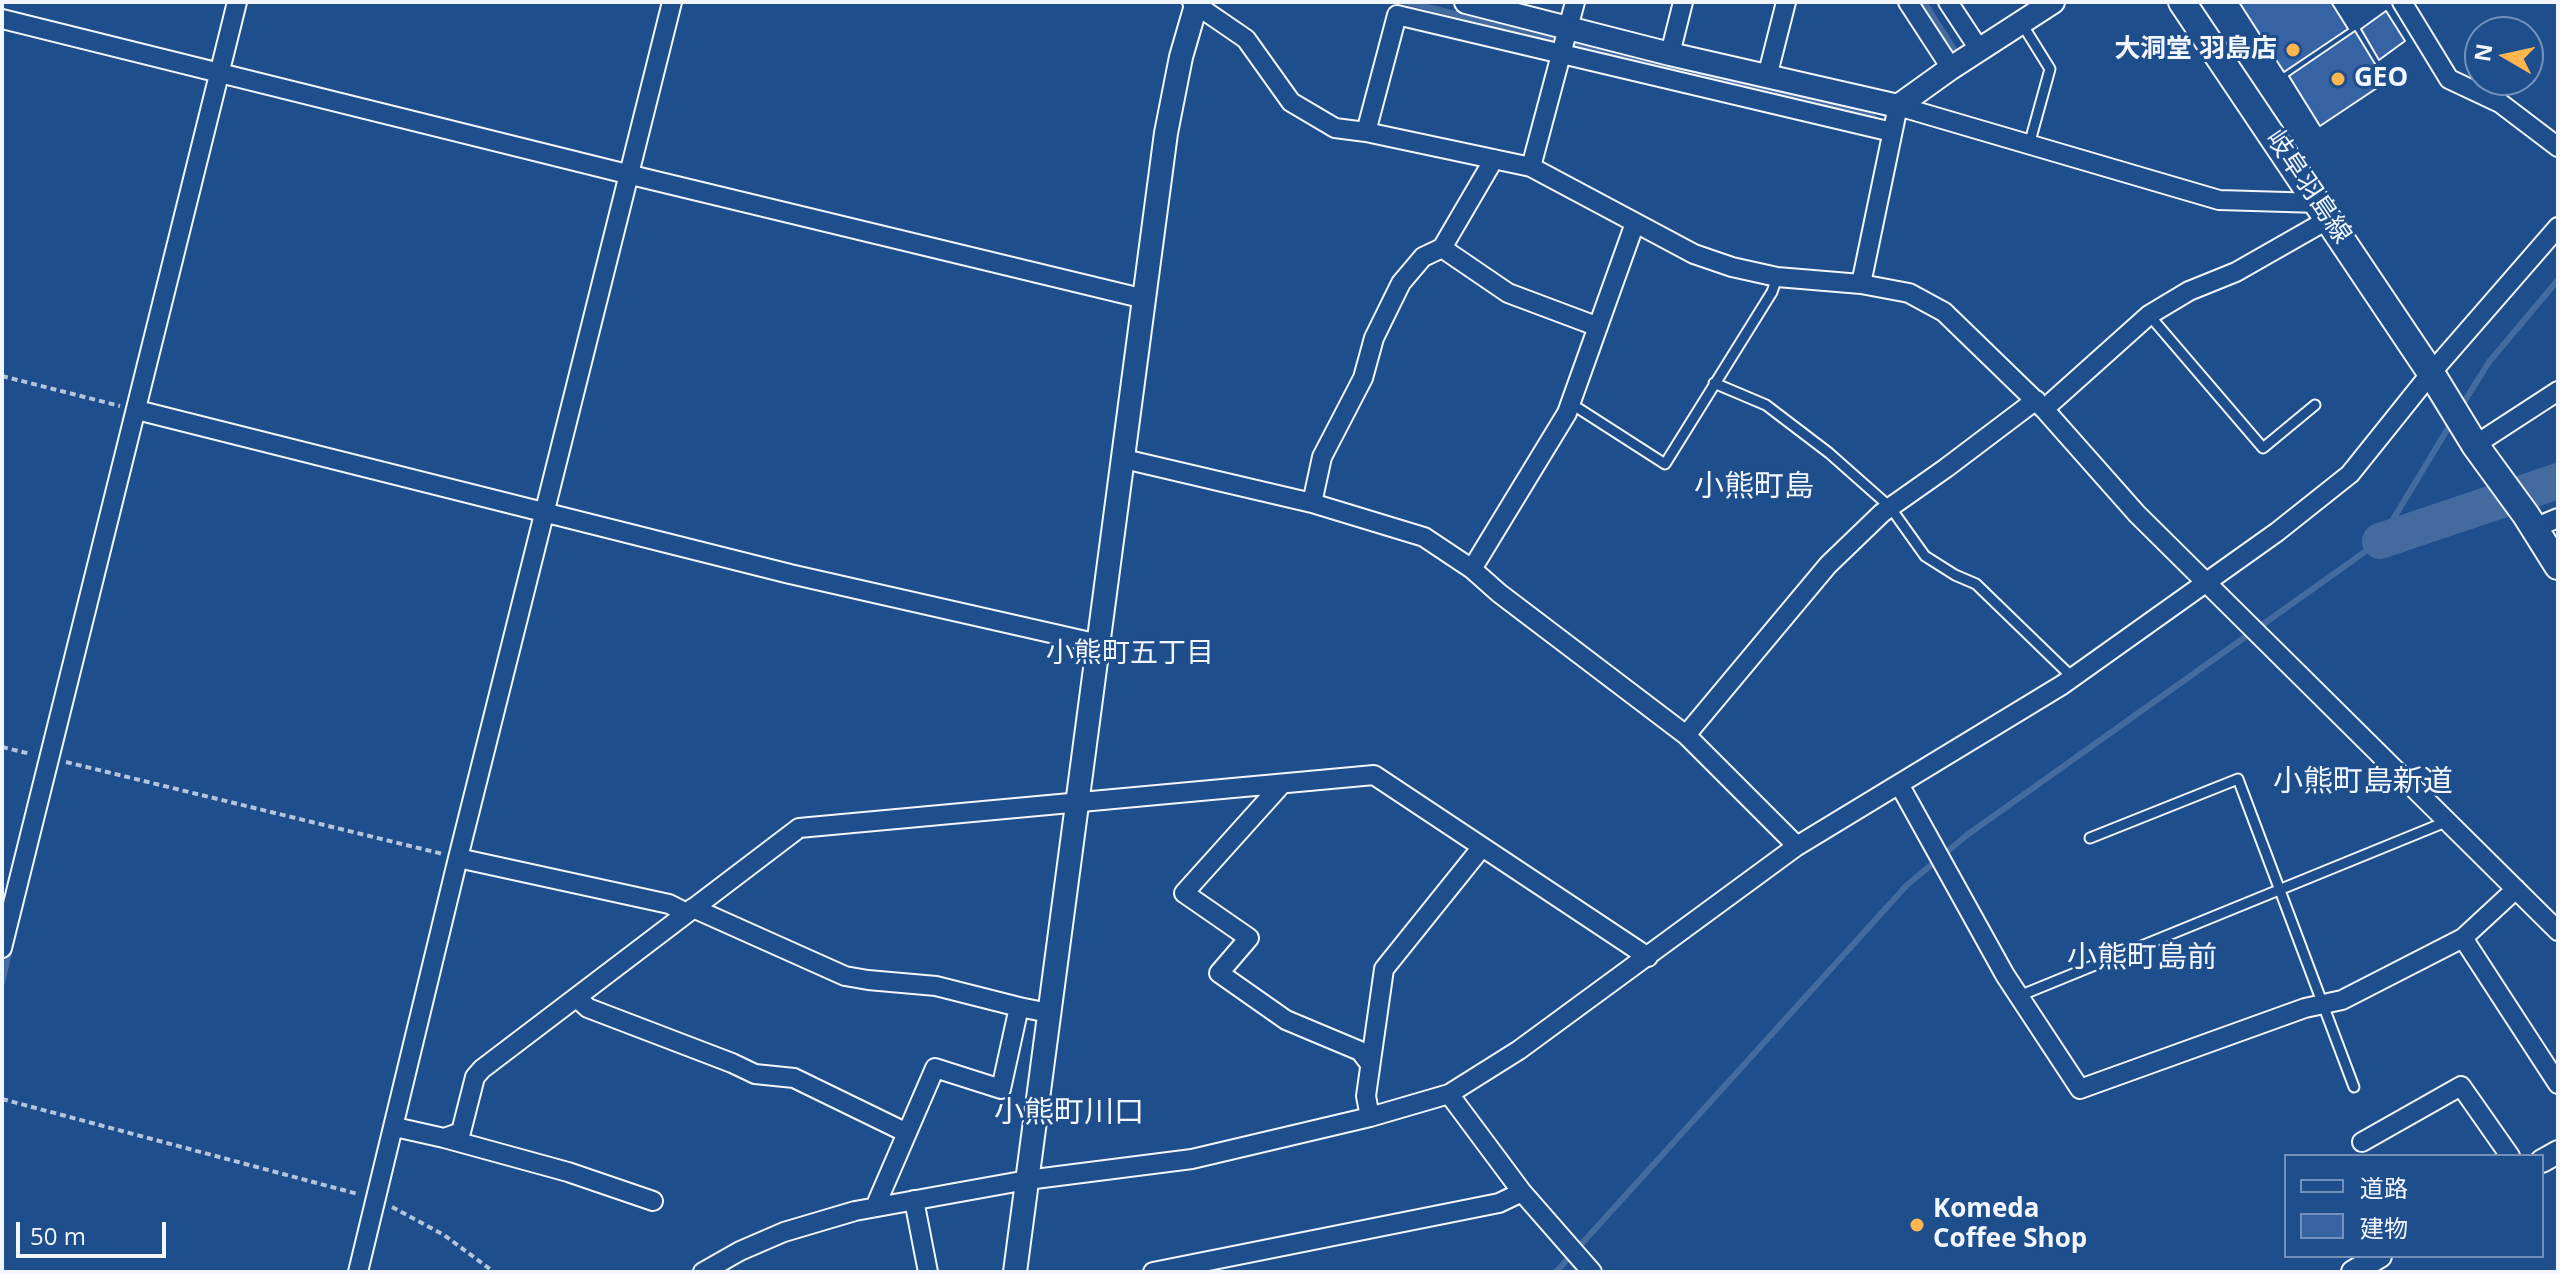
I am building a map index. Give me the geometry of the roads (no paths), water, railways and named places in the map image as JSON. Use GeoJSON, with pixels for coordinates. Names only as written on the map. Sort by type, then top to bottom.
{"type":"FeatureCollection","features":[{"type":"Feature","properties":{"kind":"main road","name":"岐阜羽島線"},"geometry":{"type":"LineString","coordinates":[[2182,2],[2324,211],[2496,475],[2539,520],[2558,566]]}},
{"type":"Feature","properties":{"kind":"street"},"geometry":{"type":"LineString","coordinates":[[2,948],[237,2]]}},
{"type":"Feature","properties":{"kind":"street"},"geometry":{"type":"LineString","coordinates":[[358,1272],[627,174],[672,2]]}},
{"type":"Feature","properties":{"kind":"street"},"geometry":{"type":"LineString","coordinates":[[1466,2],[1566,42],[1670,54],[1724,80],[1767,77],[1898,106],[2219,200],[2324,211]]}},
{"type":"Feature","properties":{"kind":"street"},"geometry":{"type":"LineString","coordinates":[[1531,167],[1575,2]]}},
{"type":"Feature","properties":{"kind":"street"},"geometry":{"type":"LineString","coordinates":[[1670,54],[1683,2]]}},
{"type":"Feature","properties":{"kind":"street"},"geometry":{"type":"LineString","coordinates":[[1767,77],[1786,2]]}},
{"type":"Feature","properties":{"kind":"street"},"geometry":{"type":"LineString","coordinates":[[1908,2],[1951,68]]}},
{"type":"Feature","properties":{"kind":"street"},"geometry":{"type":"LineString","coordinates":[[1948,2],[1979,49]]}},
{"type":"Feature","properties":{"kind":"street"},"geometry":{"type":"LineString","coordinates":[[1861,284],[1898,106],[2053,2]]}},
{"type":"Feature","properties":{"kind":"street"},"geometry":{"type":"LineString","coordinates":[[2402,2],[2449,79],[2500,103],[2558,147]]}},
{"type":"Feature","properties":{"kind":"street"},"geometry":{"type":"LineString","coordinates":[[1015,1272],[1166,133],[1195,3],[1246,39],[1291,102],[1335,128],[1531,167],[1694,254],[1777,277],[1861,284],[1909,293],[1944,312],[2040,404],[2137,514],[2558,931]]}},
{"type":"Feature","properties":{"kind":"street"},"geometry":{"type":"LineString","coordinates":[[1366,132],[1398,7],[1566,42],[1724,80],[1892,132]]}},
{"type":"Feature","properties":{"kind":"street"},"geometry":{"type":"LineString","coordinates":[[2,19],[1145,299]]}},
{"type":"Feature","properties":{"kind":"street"},"geometry":{"type":"LineString","coordinates":[[1312,503],[1322,457],[1363,378],[1374,338],[1401,283],[1423,257],[1442,248],[1494,159]]}},
{"type":"Feature","properties":{"kind":"street"},"geometry":{"type":"LineString","coordinates":[[1686,735],[1828,565],[1890,507],[2040,404],[2149,315],[2189,291],[2236,272],[2324,211]]}},
{"type":"Feature","properties":{"kind":"street"},"geometry":{"type":"LineString","coordinates":[[1472,569],[1567,413],[1635,223]]}},
{"type":"Feature","properties":{"kind":"street"},"geometry":{"type":"LineString","coordinates":[[703,1272],[740,1251],[784,1232],[855,1211],[1027,1180],[1192,1159],[1370,1117],[1449,1094],[1519,1050],[1797,846],[2072,677],[2207,583],[2350,474],[2437,382],[2558,227]]}},
{"type":"Feature","properties":{"kind":"street"},"geometry":{"type":"LineString","coordinates":[[1442,248],[1508,293],[1596,326]]}},
{"type":"Feature","properties":{"kind":"street"},"geometry":{"type":"LineString","coordinates":[[2473,441],[2558,391]]}},
{"type":"Feature","properties":{"kind":"street"},"geometry":{"type":"LineString","coordinates":[[137,410],[790,574],[1099,644]]}},
{"type":"Feature","properties":{"kind":"street"},"geometry":{"type":"LineString","coordinates":[[1124,459],[1312,503],[1424,537],[1472,569],[1686,735],[1797,846]]}},
{"type":"Feature","properties":{"kind":"street"},"geometry":{"type":"LineString","coordinates":[[444,1138],[461,1132],[475,1077],[482,1069],[799,828],[1374,775],[1648,957]]}},
{"type":"Feature","properties":{"kind":"street"},"geometry":{"type":"LineString","coordinates":[[1282,784],[1184,893],[1249,938],[1219,973],[1286,1020],[1360,1051],[1370,1064]]}},
{"type":"Feature","properties":{"kind":"street"},"geometry":{"type":"LineString","coordinates":[[1899,784],[2019,996],[2080,1089],[2322,1004],[2342,1000],[2463,938],[2516,889]]}},
{"type":"Feature","properties":{"kind":"street"},"geometry":{"type":"LineString","coordinates":[[1370,1117],[1366,1096],[1384,969],[1482,847]]}},
{"type":"Feature","properties":{"kind":"street"},"geometry":{"type":"LineString","coordinates":[[458,858],[689,910],[845,976],[936,986],[1049,1013]]}},
{"type":"Feature","properties":{"kind":"street"},"geometry":{"type":"LineString","coordinates":[[2463,938],[2558,1084]]}},
{"type":"Feature","properties":{"kind":"street"},"geometry":{"type":"LineString","coordinates":[[577,998],[588,1008],[755,1074],[794,1078],[907,1133]]}},
{"type":"Feature","properties":{"kind":"street"},"geometry":{"type":"LineString","coordinates":[[875,1207],[935,1068],[1001,1089],[1019,1007]]}},
{"type":"Feature","properties":{"kind":"street"},"geometry":{"type":"LineString","coordinates":[[2362,1142],[2461,1086],[2509,1154]]}},
{"type":"Feature","properties":{"kind":"street"},"geometry":{"type":"LineString","coordinates":[[1449,1094],[1522,1192],[1592,1272]]}},
{"type":"Feature","properties":{"kind":"street"},"geometry":{"type":"LineString","coordinates":[[395,1127],[568,1172],[653,1201]]}},
{"type":"Feature","properties":{"kind":"street"},"geometry":{"type":"LineString","coordinates":[[1153,1272],[1236,1264],[1499,1203],[1522,1192]]}},
{"type":"Feature","properties":{"kind":"street"},"geometry":{"type":"LineString","coordinates":[[914,1200],[928,1272]]}},
{"type":"Feature","properties":{"kind":"street"},"geometry":{"type":"LineString","coordinates":[[2353,1272],[2377,1258]]}},
{"type":"Feature","properties":{"kind":"lane"},"geometry":{"type":"LineString","coordinates":[[2021,22],[2050,69],[2029,145]]}},
{"type":"Feature","properties":{"kind":"lane"},"geometry":{"type":"LineString","coordinates":[[1570,403],[1665,464],[1772,292],[1777,277]]}},
{"type":"Feature","properties":{"kind":"lane"},"geometry":{"type":"LineString","coordinates":[[2149,315],[2263,448],[2315,405]]}},
{"type":"Feature","properties":{"kind":"lane"},"geometry":{"type":"LineString","coordinates":[[1714,383],[1766,405],[1829,453],[1890,507],[1925,556],[1976,584],[2072,677]]}},
{"type":"Feature","properties":{"kind":"lane"},"geometry":{"type":"LineString","coordinates":[[2090,838],[2238,779],[2354,1087]]}},
{"type":"Feature","properties":{"kind":"lane"},"geometry":{"type":"LineString","coordinates":[[2019,996],[2448,821]]}},
{"type":"Feature","properties":{"kind":"waterway"},"geometry":{"type":"LineString","coordinates":[[1407,2],[1873,117]]}},
{"type":"Feature","properties":{"kind":"waterway"},"geometry":{"type":"LineString","coordinates":[[1924,2],[1957,54]]}},
{"type":"Feature","properties":{"kind":"waterway"},"geometry":{"type":"LineString","coordinates":[[2461,407],[2489,362],[2558,280]]}},
{"type":"Feature","properties":{"kind":"waterway"},"geometry":{"type":"LineString","coordinates":[[1556,1272],[1907,885],[1967,835],[2380,541],[2453,420]]}},
{"type":"Feature","properties":{"kind":"waterway"},"geometry":{"type":"LineString","coordinates":[[2380,541],[2558,481]]}},
{"type":"Feature","properties":{"kind":"waterway"},"geometry":{"type":"LineString","coordinates":[[2,983],[10,948]]}},
{"type":"Feature","properties":{"kind":"place","name":"大洞堂 羽島店"},"geometry":{"type":"Point","coordinates":[2293,50]}},
{"type":"Feature","properties":{"kind":"place","name":"GEO"},"geometry":{"type":"Point","coordinates":[2338,79]}},
{"type":"Feature","properties":{"kind":"place","name":"Komeda Coffee Shop"},"geometry":{"type":"Point","coordinates":[1917,1225]}},
{"type":"Feature","properties":{"kind":"district","name":"小熊町島"},"geometry":{"type":"Point","coordinates":[1754,487]}},
{"type":"Feature","properties":{"kind":"district","name":"小熊町五丁目"},"geometry":{"type":"Point","coordinates":[1130,654]}},
{"type":"Feature","properties":{"kind":"district","name":"小熊町島新道"},"geometry":{"type":"Point","coordinates":[2363,782]}},
{"type":"Feature","properties":{"kind":"district","name":"小熊町島前"},"geometry":{"type":"Point","coordinates":[2142,958]}},
{"type":"Feature","properties":{"kind":"district","name":"小熊町川口"},"geometry":{"type":"Point","coordinates":[1069,1113]}}]}
